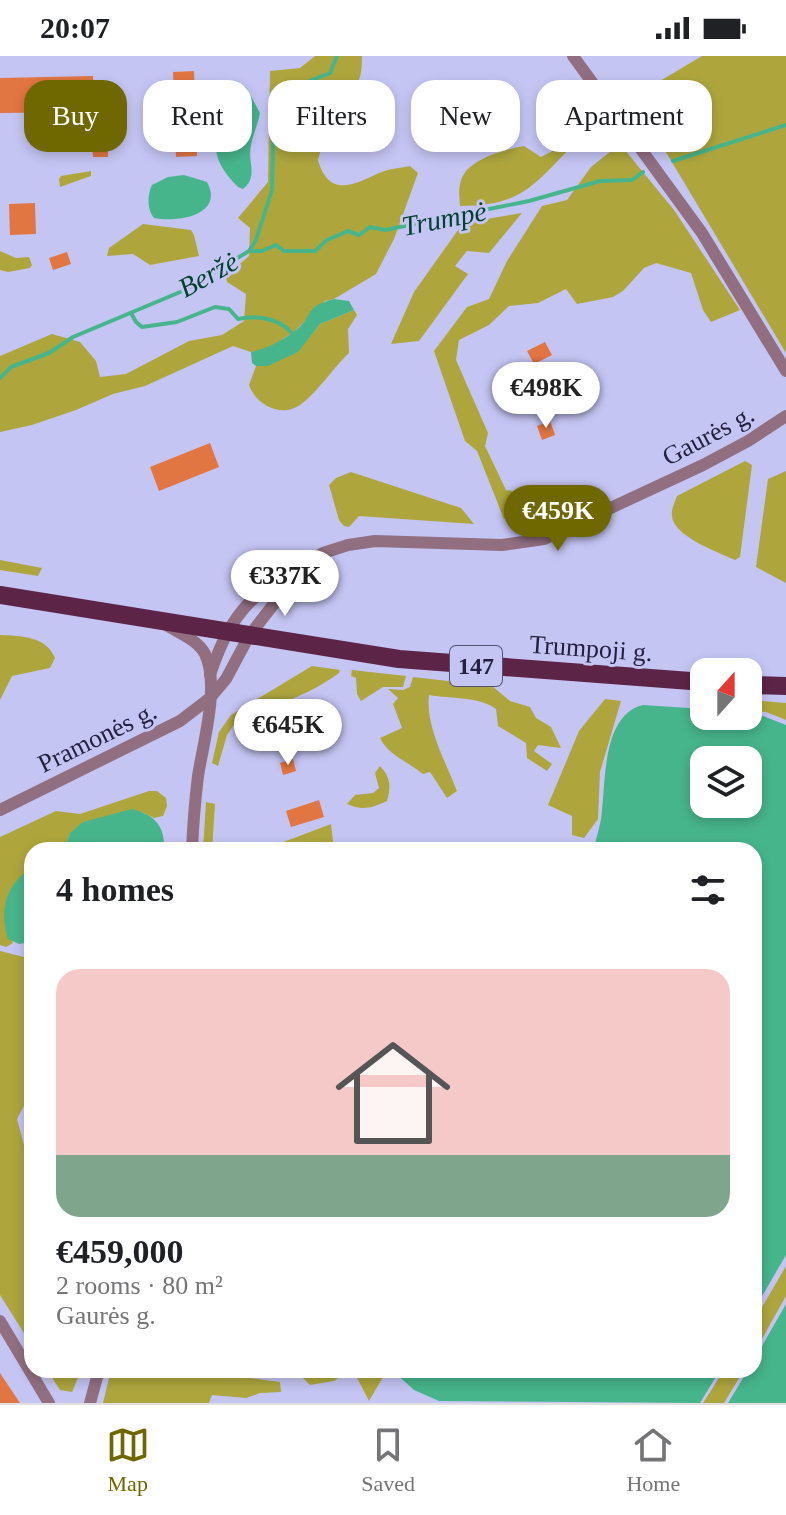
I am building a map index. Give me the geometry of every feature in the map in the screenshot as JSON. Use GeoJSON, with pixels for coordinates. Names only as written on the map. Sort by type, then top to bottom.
{"type":"FeatureCollection","features":[{"type":"Feature","properties":{"kind":"main road","name":"Trumpoji g."},"geometry":{"type":"LineString","coordinates":[[0,595],[399,659],[690,681]]}},
{"type":"Feature","properties":{"kind":"main road"},"geometry":{"type":"LineString","coordinates":[[762,685],[786,686]]}},
{"type":"Feature","properties":{"kind":"street"},"geometry":{"type":"LineString","coordinates":[[573,56],[702,233],[786,371]]}},
{"type":"Feature","properties":{"kind":"street","name":"Gaurės g."},"geometry":{"type":"LineString","coordinates":[[249,636],[280,596],[287,580],[307,562],[348,545],[375,541],[502,545],[544,539],[703,465],[786,416]]}},
{"type":"Feature","properties":{"kind":"street","name":"Gaurės g."},"geometry":{"type":"LineString","coordinates":[[227,633],[249,602],[273,584],[287,580]]}},
{"type":"Feature","properties":{"kind":"street"},"geometry":{"type":"LineString","coordinates":[[160,621],[194,642],[205,654],[210,675],[210,698],[193,815],[192,842]]}},
{"type":"Feature","properties":{"kind":"street"},"geometry":{"type":"LineString","coordinates":[[210,675],[227,633]]}},
{"type":"Feature","properties":{"kind":"street","name":"Pramonės g."},"geometry":{"type":"LineString","coordinates":[[0,810],[180,721],[210,698],[226,679],[249,636]]}},
{"type":"Feature","properties":{"kind":"street"},"geometry":{"type":"LineString","coordinates":[[0,1321],[24,1361]]}},
{"type":"Feature","properties":{"kind":"street"},"geometry":{"type":"LineString","coordinates":[[34,1378],[49,1403]]}},
{"type":"Feature","properties":{"kind":"street"},"geometry":{"type":"LineString","coordinates":[[90,1403],[97,1378]]}},
{"type":"Feature","properties":{"kind":"shaded area"},"geometry":{"type":"Polygon","coordinates":[[[315,56],[362,56],[359,80],[270,80],[270,71],[300,68],[315,56]]]}},
{"type":"Feature","properties":{"kind":"shaded area"},"geometry":{"type":"Polygon","coordinates":[[[702,56],[786,56],[786,353],[666,152],[712,152],[712,80],[662,80],[702,56]]]}},
{"type":"Feature","properties":{"kind":"shaded area"},"geometry":{"type":"Polygon","coordinates":[[[252,98],[260,113],[252,141],[252,98]]]}},
{"type":"Feature","properties":{"kind":"shaded area"},"geometry":{"type":"Polygon","coordinates":[[[524,146],[541,157],[551,152],[566,152],[522,192],[496,203],[460,206],[461,181],[475,163],[500,152],[520,152],[520,147],[524,146]]]}},
{"type":"Feature","properties":{"kind":"shaded area"},"geometry":{"type":"Polygon","coordinates":[[[216,152],[250,152],[252,174],[248,184],[243,189],[238,187],[216,152]]]}},
{"type":"Feature","properties":{"kind":"shaded area"},"geometry":{"type":"Polygon","coordinates":[[[269,152],[320,152],[318,160],[323,172],[335,184],[351,184],[410,166],[418,173],[394,239],[376,274],[334,299],[325,301],[295,331],[266,350],[251,352],[233,346],[145,386],[113,394],[32,425],[0,432],[0,356],[52,334],[80,342],[96,361],[100,377],[126,374],[189,341],[222,335],[244,321],[246,294],[227,282],[226,276],[249,256],[250,228],[238,218],[268,182],[269,152]]]}},
{"type":"Feature","properties":{"kind":"shaded area"},"geometry":{"type":"Polygon","coordinates":[[[610,152],[627,152],[674,210],[740,310],[711,322],[703,310],[691,273],[656,263],[644,268],[623,291],[613,297],[577,304],[566,289],[538,303],[509,306],[489,325],[459,340],[456,360],[488,433],[485,446],[506,490],[512,491],[526,504],[504,519],[477,451],[465,441],[434,351],[467,307],[489,299],[507,261],[542,206],[567,200],[591,167],[610,152]]]}},
{"type":"Feature","properties":{"kind":"shaded area"},"geometry":{"type":"Polygon","coordinates":[[[91,171],[91,176],[60,187],[61,176],[91,171]]]}},
{"type":"Feature","properties":{"kind":"shaded area"},"geometry":{"type":"Polygon","coordinates":[[[184,175],[207,182],[210,202],[204,209],[186,218],[154,218],[148,202],[152,185],[168,177],[184,175]]]}},
{"type":"Feature","properties":{"kind":"shaded area"},"geometry":{"type":"Polygon","coordinates":[[[522,213],[489,253],[467,251],[455,266],[468,274],[419,341],[391,344],[414,292],[463,223],[522,213]]]}},
{"type":"Feature","properties":{"kind":"shaded area"},"geometry":{"type":"Polygon","coordinates":[[[143,224],[191,230],[199,256],[150,265],[133,254],[107,256],[109,248],[143,224]]]}},
{"type":"Feature","properties":{"kind":"shaded area"},"geometry":{"type":"Polygon","coordinates":[[[0,251],[16,258],[29,257],[32,265],[8,272],[0,270],[0,251]]]}},
{"type":"Feature","properties":{"kind":"shaded area"},"geometry":{"type":"Polygon","coordinates":[[[334,299],[349,301],[354,310],[320,324],[298,352],[268,366],[252,363],[251,352],[285,338],[301,326],[312,309],[334,299]]]}},
{"type":"Feature","properties":{"kind":"shaded area"},"geometry":{"type":"Polygon","coordinates":[[[354,310],[357,315],[348,329],[349,353],[306,400],[293,409],[277,410],[257,398],[249,385],[256,366],[268,365],[297,352],[320,324],[354,310]]]}},
{"type":"Feature","properties":{"kind":"shaded area"},"geometry":{"type":"Polygon","coordinates":[[[745,461],[752,465],[740,557],[735,560],[679,530],[674,523],[672,510],[677,496],[745,461]]]}},
{"type":"Feature","properties":{"kind":"shaded area"},"geometry":{"type":"Polygon","coordinates":[[[786,471],[786,583],[756,567],[768,479],[786,471]]]}},
{"type":"Feature","properties":{"kind":"shaded area"},"geometry":{"type":"Polygon","coordinates":[[[351,472],[461,508],[474,524],[359,516],[349,527],[344,526],[339,520],[329,485],[336,478],[351,472]]]}},
{"type":"Feature","properties":{"kind":"shaded area"},"geometry":{"type":"Polygon","coordinates":[[[0,560],[42,568],[38,576],[0,570],[0,560]]]}},
{"type":"Feature","properties":{"kind":"shaded area"},"geometry":{"type":"Polygon","coordinates":[[[0,635],[39,641],[55,658],[50,668],[12,676],[0,700],[0,635]]]}},
{"type":"Feature","properties":{"kind":"shaded area"},"geometry":{"type":"Polygon","coordinates":[[[312,666],[340,670],[309,691],[235,723],[227,735],[218,766],[212,763],[219,732],[231,715],[312,666]]]}},
{"type":"Feature","properties":{"kind":"shaded area"},"geometry":{"type":"Polygon","coordinates":[[[352,670],[406,676],[403,687],[383,687],[361,701],[357,694],[356,678],[351,676],[352,670]]]}},
{"type":"Feature","properties":{"kind":"shaded area"},"geometry":{"type":"Polygon","coordinates":[[[413,677],[492,686],[510,701],[530,707],[536,718],[551,727],[561,748],[538,745],[534,751],[552,764],[547,771],[527,758],[526,743],[498,726],[496,709],[473,700],[429,695],[433,731],[457,791],[447,798],[430,772],[423,774],[398,758],[380,738],[402,728],[393,704],[398,698],[388,689],[410,687],[413,677]]]}},
{"type":"Feature","properties":{"kind":"shaded area"},"geometry":{"type":"Polygon","coordinates":[[[605,699],[621,701],[600,772],[598,819],[584,838],[572,835],[572,816],[548,805],[579,731],[605,699]]]}},
{"type":"Feature","properties":{"kind":"shaded area"},"geometry":{"type":"Polygon","coordinates":[[[762,701],[786,703],[786,720],[762,712],[762,701]]]}},
{"type":"Feature","properties":{"kind":"shaded area"},"geometry":{"type":"Polygon","coordinates":[[[643,705],[690,708],[690,730],[762,730],[762,715],[786,725],[786,1255],[762,1296],[762,842],[595,842],[613,736],[619,722],[629,711],[643,705]]]}},
{"type":"Feature","properties":{"kind":"shaded area"},"geometry":{"type":"Polygon","coordinates":[[[380,766],[389,783],[387,801],[367,808],[347,804],[355,795],[373,793],[379,788],[375,773],[380,766]]]}},
{"type":"Feature","properties":{"kind":"shaded area"},"geometry":{"type":"Polygon","coordinates":[[[149,791],[157,791],[166,798],[163,816],[154,818],[142,812],[70,833],[67,842],[24,842],[24,875],[9,906],[8,925],[13,943],[6,947],[0,945],[0,837],[56,811],[80,814],[149,791]]]}},
{"type":"Feature","properties":{"kind":"shaded area"},"geometry":{"type":"Polygon","coordinates":[[[206,802],[215,804],[213,842],[204,842],[206,802]]]}},
{"type":"Feature","properties":{"kind":"shaded area"},"geometry":{"type":"Polygon","coordinates":[[[132,809],[157,823],[164,842],[67,842],[70,833],[83,822],[132,809]]]}},
{"type":"Feature","properties":{"kind":"shaded area"},"geometry":{"type":"Polygon","coordinates":[[[331,824],[333,842],[284,842],[331,824]]]}},
{"type":"Feature","properties":{"kind":"shaded area"},"geometry":{"type":"Polygon","coordinates":[[[24,874],[24,943],[19,944],[8,939],[4,911],[9,894],[24,874]]]}},
{"type":"Feature","properties":{"kind":"shaded area"},"geometry":{"type":"Polygon","coordinates":[[[0,951],[24,957],[24,1106],[17,1119],[24,1145],[24,1333],[0,1295],[0,951]]]}},
{"type":"Feature","properties":{"kind":"shaded area"},"geometry":{"type":"Polygon","coordinates":[[[786,1266],[786,1296],[762,1339],[762,1307],[786,1266]]]}},
{"type":"Feature","properties":{"kind":"shaded area"},"geometry":{"type":"Polygon","coordinates":[[[786,1304],[786,1403],[728,1403],[743,1378],[762,1378],[762,1346],[786,1304]]]}},
{"type":"Feature","properties":{"kind":"shaded area"},"geometry":{"type":"Polygon","coordinates":[[[52,1378],[78,1378],[72,1392],[60,1390],[52,1378]]]}},
{"type":"Feature","properties":{"kind":"shaded area"},"geometry":{"type":"Polygon","coordinates":[[[109,1378],[250,1378],[280,1382],[281,1392],[260,1393],[246,1398],[212,1395],[209,1403],[103,1403],[109,1378]]]}},
{"type":"Feature","properties":{"kind":"shaded area"},"geometry":{"type":"Polygon","coordinates":[[[303,1378],[338,1378],[334,1381],[310,1385],[303,1378]]]}},
{"type":"Feature","properties":{"kind":"shaded area"},"geometry":{"type":"Polygon","coordinates":[[[357,1378],[382,1378],[369,1401],[357,1378]]]}},
{"type":"Feature","properties":{"kind":"shaded area"},"geometry":{"type":"Polygon","coordinates":[[[401,1378],[715,1378],[700,1403],[439,1401],[414,1390],[401,1378]]]}},
{"type":"Feature","properties":{"kind":"shaded area"},"geometry":{"type":"Polygon","coordinates":[[[719,1378],[739,1378],[724,1403],[703,1403],[719,1378]]]}},
{"type":"Feature","properties":{"kind":"building"},"geometry":{"type":"Polygon","coordinates":[[[194,71],[194,80],[173,80],[173,72],[194,71]]]}},
{"type":"Feature","properties":{"kind":"building"},"geometry":{"type":"Polygon","coordinates":[[[93,76],[93,80],[24,80],[24,113],[0,113],[0,78],[93,76]]]}},
{"type":"Feature","properties":{"kind":"building"},"geometry":{"type":"Polygon","coordinates":[[[93,152],[108,152],[108,157],[93,157],[93,152]]]}},
{"type":"Feature","properties":{"kind":"building"},"geometry":{"type":"Polygon","coordinates":[[[176,152],[197,152],[197,156],[176,157],[176,152]]]}},
{"type":"Feature","properties":{"kind":"building"},"geometry":{"type":"Polygon","coordinates":[[[35,203],[36,234],[10,235],[9,204],[35,203]]]}},
{"type":"Feature","properties":{"kind":"building"},"geometry":{"type":"Polygon","coordinates":[[[67,252],[71,264],[53,270],[49,258],[67,252]]]}},
{"type":"Feature","properties":{"kind":"building"},"geometry":{"type":"Polygon","coordinates":[[[545,342],[552,355],[534,364],[527,351],[545,342]]]}},
{"type":"Feature","properties":{"kind":"building"},"geometry":{"type":"Polygon","coordinates":[[[587,369],[593,388],[555,401],[554,397],[549,399],[545,387],[587,369]]]}},
{"type":"Feature","properties":{"kind":"building"},"geometry":{"type":"Polygon","coordinates":[[[550,421],[555,435],[542,440],[537,426],[550,421]]]}},
{"type":"Feature","properties":{"kind":"building"},"geometry":{"type":"Polygon","coordinates":[[[210,443],[219,467],[159,491],[150,467],[210,443]]]}},
{"type":"Feature","properties":{"kind":"building"},"geometry":{"type":"Polygon","coordinates":[[[293,759],[296,771],[283,775],[280,763],[293,759]]]}},
{"type":"Feature","properties":{"kind":"building"},"geometry":{"type":"Polygon","coordinates":[[[319,800],[324,817],[291,827],[286,811],[319,800]]]}},
{"type":"Feature","properties":{"kind":"building"},"geometry":{"type":"Polygon","coordinates":[[[0,1373],[20,1403],[0,1403],[0,1373]]]}},
{"type":"Feature","properties":{"kind":"waterway","name":"Beržė"},"geometry":{"type":"LineString","coordinates":[[0,378],[11,367],[49,353],[73,337],[185,290],[249,251],[256,240],[272,190],[274,105],[292,88],[330,73],[337,56]]}},
{"type":"Feature","properties":{"kind":"waterway","name":"Trumpė"},"geometry":{"type":"LineString","coordinates":[[673,161],[786,125]]}},
{"type":"Feature","properties":{"kind":"waterway","name":"Trumpė"},"geometry":{"type":"LineString","coordinates":[[251,251],[262,251],[276,245],[284,251],[315,251],[327,240],[348,231],[359,235],[370,227],[385,230],[529,201],[600,181],[632,180],[643,172]]}},
{"type":"Feature","properties":{"kind":"waterway"},"geometry":{"type":"LineString","coordinates":[[131,313],[142,327],[177,322],[215,307],[229,309],[238,319],[252,317],[273,321],[291,332]]}}]}
